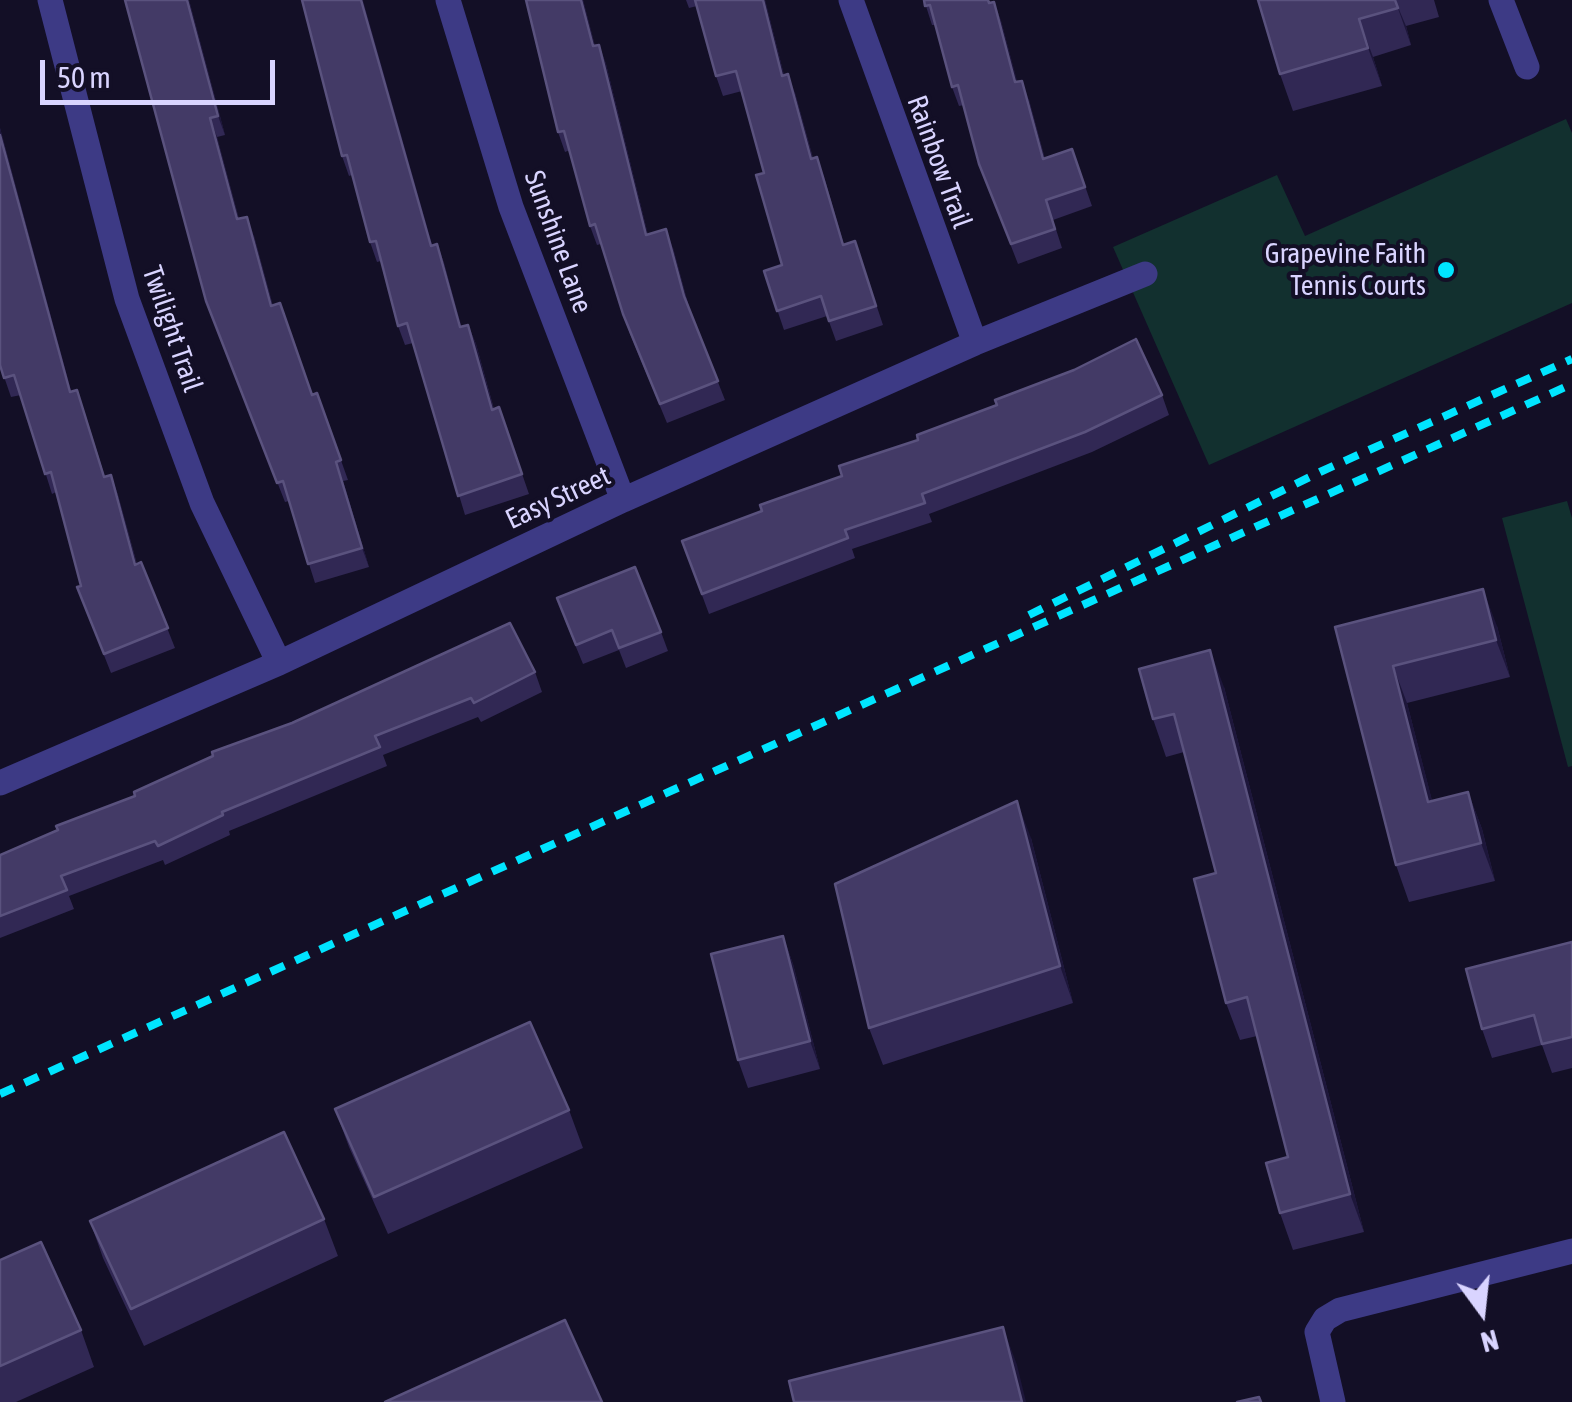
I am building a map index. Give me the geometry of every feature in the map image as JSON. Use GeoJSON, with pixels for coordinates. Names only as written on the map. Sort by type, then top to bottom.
{"type":"FeatureCollection","features":[{"type":"Feature","properties":{"kind":"street","name":"Twilight Trail"},"geometry":{"type":"LineString","coordinates":[[50,0],[126,300],[202,503],[279,663]]}},
{"type":"Feature","properties":{"kind":"street","name":"Sunshine Lane"},"geometry":{"type":"LineString","coordinates":[[448,0],[511,207],[623,500]]}},
{"type":"Feature","properties":{"kind":"street","name":"Rainbow Trail"},"geometry":{"type":"LineString","coordinates":[[850,0],[975,344]]}},
{"type":"Feature","properties":{"kind":"street"},"geometry":{"type":"LineString","coordinates":[[1501,0],[1527,67]]}},
{"type":"Feature","properties":{"kind":"street","name":"Easy Street"},"geometry":{"type":"LineString","coordinates":[[0,783],[279,663],[623,500],[975,344],[1145,274]]}},
{"type":"Feature","properties":{"kind":"street"},"geometry":{"type":"LineString","coordinates":[[1333,1402],[1318,1332],[1324,1319],[1340,1310],[1572,1251]]}},
{"type":"Feature","properties":{"kind":"green space"},"geometry":{"type":"Polygon","coordinates":[[[1566,119],[1572,133],[1572,303],[1209,465],[1113,247],[1277,175],[1305,236],[1566,119]]]}},
{"type":"Feature","properties":{"kind":"green space"},"geometry":{"type":"Polygon","coordinates":[[[1567,501],[1572,518],[1572,766],[1568,767],[1502,518],[1567,501]]]}},
{"type":"Feature","properties":{"kind":"building"},"geometry":{"type":"Polygon","coordinates":[[[125,0],[187,0],[218,116],[210,118],[237,219],[247,217],[271,306],[280,303],[312,395],[317,393],[341,460],[336,462],[362,548],[308,564],[283,481],[277,483],[206,301],[125,0]]]}},
{"type":"Feature","properties":{"kind":"building"},"geometry":{"type":"Polygon","coordinates":[[[302,0],[361,0],[431,246],[437,244],[460,327],[468,325],[492,410],[499,407],[522,474],[458,496],[407,323],[398,326],[376,241],[370,242],[347,155],[342,156],[302,0]]]}},
{"type":"Feature","properties":{"kind":"building"},"geometry":{"type":"Polygon","coordinates":[[[526,0],[581,0],[593,46],[599,45],[646,235],[666,229],[684,296],[718,381],[660,404],[623,314],[595,224],[590,226],[564,131],[558,132],[526,0]]]}},
{"type":"Feature","properties":{"kind":"building"},"geometry":{"type":"Polygon","coordinates":[[[695,0],[763,0],[782,76],[788,74],[811,159],[817,157],[843,245],[855,241],[876,306],[829,321],[821,296],[777,311],[764,271],[782,265],[756,175],[764,173],[736,71],[716,76],[695,0]]]}},
{"type":"Feature","properties":{"kind":"building"},"geometry":{"type":"Polygon","coordinates":[[[924,0],[994,2],[1015,82],[1022,81],[1043,159],[1072,149],[1085,187],[1046,200],[1055,229],[1011,244],[979,164],[958,85],[952,87],[930,5],[925,6],[924,0]]]}},
{"type":"Feature","properties":{"kind":"building"},"geometry":{"type":"Polygon","coordinates":[[[1258,0],[1395,0],[1398,8],[1359,19],[1368,48],[1280,74],[1258,0]]]}},
{"type":"Feature","properties":{"kind":"building"},"geometry":{"type":"Polygon","coordinates":[[[0,135],[70,392],[77,390],[104,477],[111,475],[135,565],[141,562],[168,628],[104,654],[77,587],[81,586],[51,472],[45,474],[14,375],[4,378],[0,365],[0,135]]]}},
{"type":"Feature","properties":{"kind":"building"},"geometry":{"type":"Polygon","coordinates":[[[1136,339],[1162,395],[1085,432],[922,494],[925,503],[845,530],[848,538],[702,594],[682,541],[762,511],[760,505],[842,476],[839,466],[918,440],[917,435],[997,405],[995,400],[1074,370],[1136,339]]]}},
{"type":"Feature","properties":{"kind":"building"},"geometry":{"type":"Polygon","coordinates":[[[635,567],[661,632],[619,648],[612,630],[576,645],[557,598],[635,567]]]}},
{"type":"Feature","properties":{"kind":"building"},"geometry":{"type":"Polygon","coordinates":[[[1483,589],[1496,640],[1393,666],[1428,802],[1468,792],[1481,843],[1396,865],[1335,627],[1483,589]]]}},
{"type":"Feature","properties":{"kind":"building"},"geometry":{"type":"Polygon","coordinates":[[[510,623],[535,672],[474,703],[471,698],[375,736],[380,747],[222,812],[223,815],[158,846],[155,841],[61,876],[67,890],[0,916],[0,855],[58,830],[56,826],[135,796],[134,792],[213,756],[212,752],[292,723],[510,623]]]}},
{"type":"Feature","properties":{"kind":"building"},"geometry":{"type":"Polygon","coordinates":[[[1210,650],[1350,1194],[1280,1213],[1266,1163],[1288,1157],[1247,997],[1226,1003],[1194,879],[1216,873],[1174,714],[1153,719],[1139,669],[1210,650]]]}},
{"type":"Feature","properties":{"kind":"building"},"geometry":{"type":"Polygon","coordinates":[[[1017,801],[1060,966],[869,1028],[835,884],[1017,801]]]}},
{"type":"Feature","properties":{"kind":"building"},"geometry":{"type":"Polygon","coordinates":[[[783,936],[810,1041],[738,1060],[711,954],[783,936]]]}},
{"type":"Feature","properties":{"kind":"building"},"geometry":{"type":"Polygon","coordinates":[[[1572,942],[1572,1037],[1542,1044],[1534,1015],[1482,1029],[1466,969],[1572,942]]]}},
{"type":"Feature","properties":{"kind":"building"},"geometry":{"type":"Polygon","coordinates":[[[530,1022],[569,1110],[374,1197],[335,1109],[530,1022]]]}},
{"type":"Feature","properties":{"kind":"building"},"geometry":{"type":"Polygon","coordinates":[[[284,1132],[324,1219],[131,1309],[90,1221],[284,1132]]]}},
{"type":"Feature","properties":{"kind":"building"},"geometry":{"type":"Polygon","coordinates":[[[41,1242],[81,1330],[0,1366],[0,1260],[41,1242]]]}},
{"type":"Feature","properties":{"kind":"building"},"geometry":{"type":"Polygon","coordinates":[[[565,1320],[602,1402],[385,1402],[565,1320]]]}},
{"type":"Feature","properties":{"kind":"building"},"geometry":{"type":"Polygon","coordinates":[[[1003,1327],[1022,1402],[794,1402],[789,1381],[1003,1327]]]}},
{"type":"Feature","properties":{"kind":"railway"},"geometry":{"type":"LineString","coordinates":[[1029,615],[1320,472],[1572,359]]}},
{"type":"Feature","properties":{"kind":"railway"},"geometry":{"type":"LineString","coordinates":[[0,1094],[1572,384]]}},
{"type":"Feature","properties":{"kind":"place","name":"Grapevine Faith Tennis Courts"},"geometry":{"type":"Point","coordinates":[1446,270]}}]}
